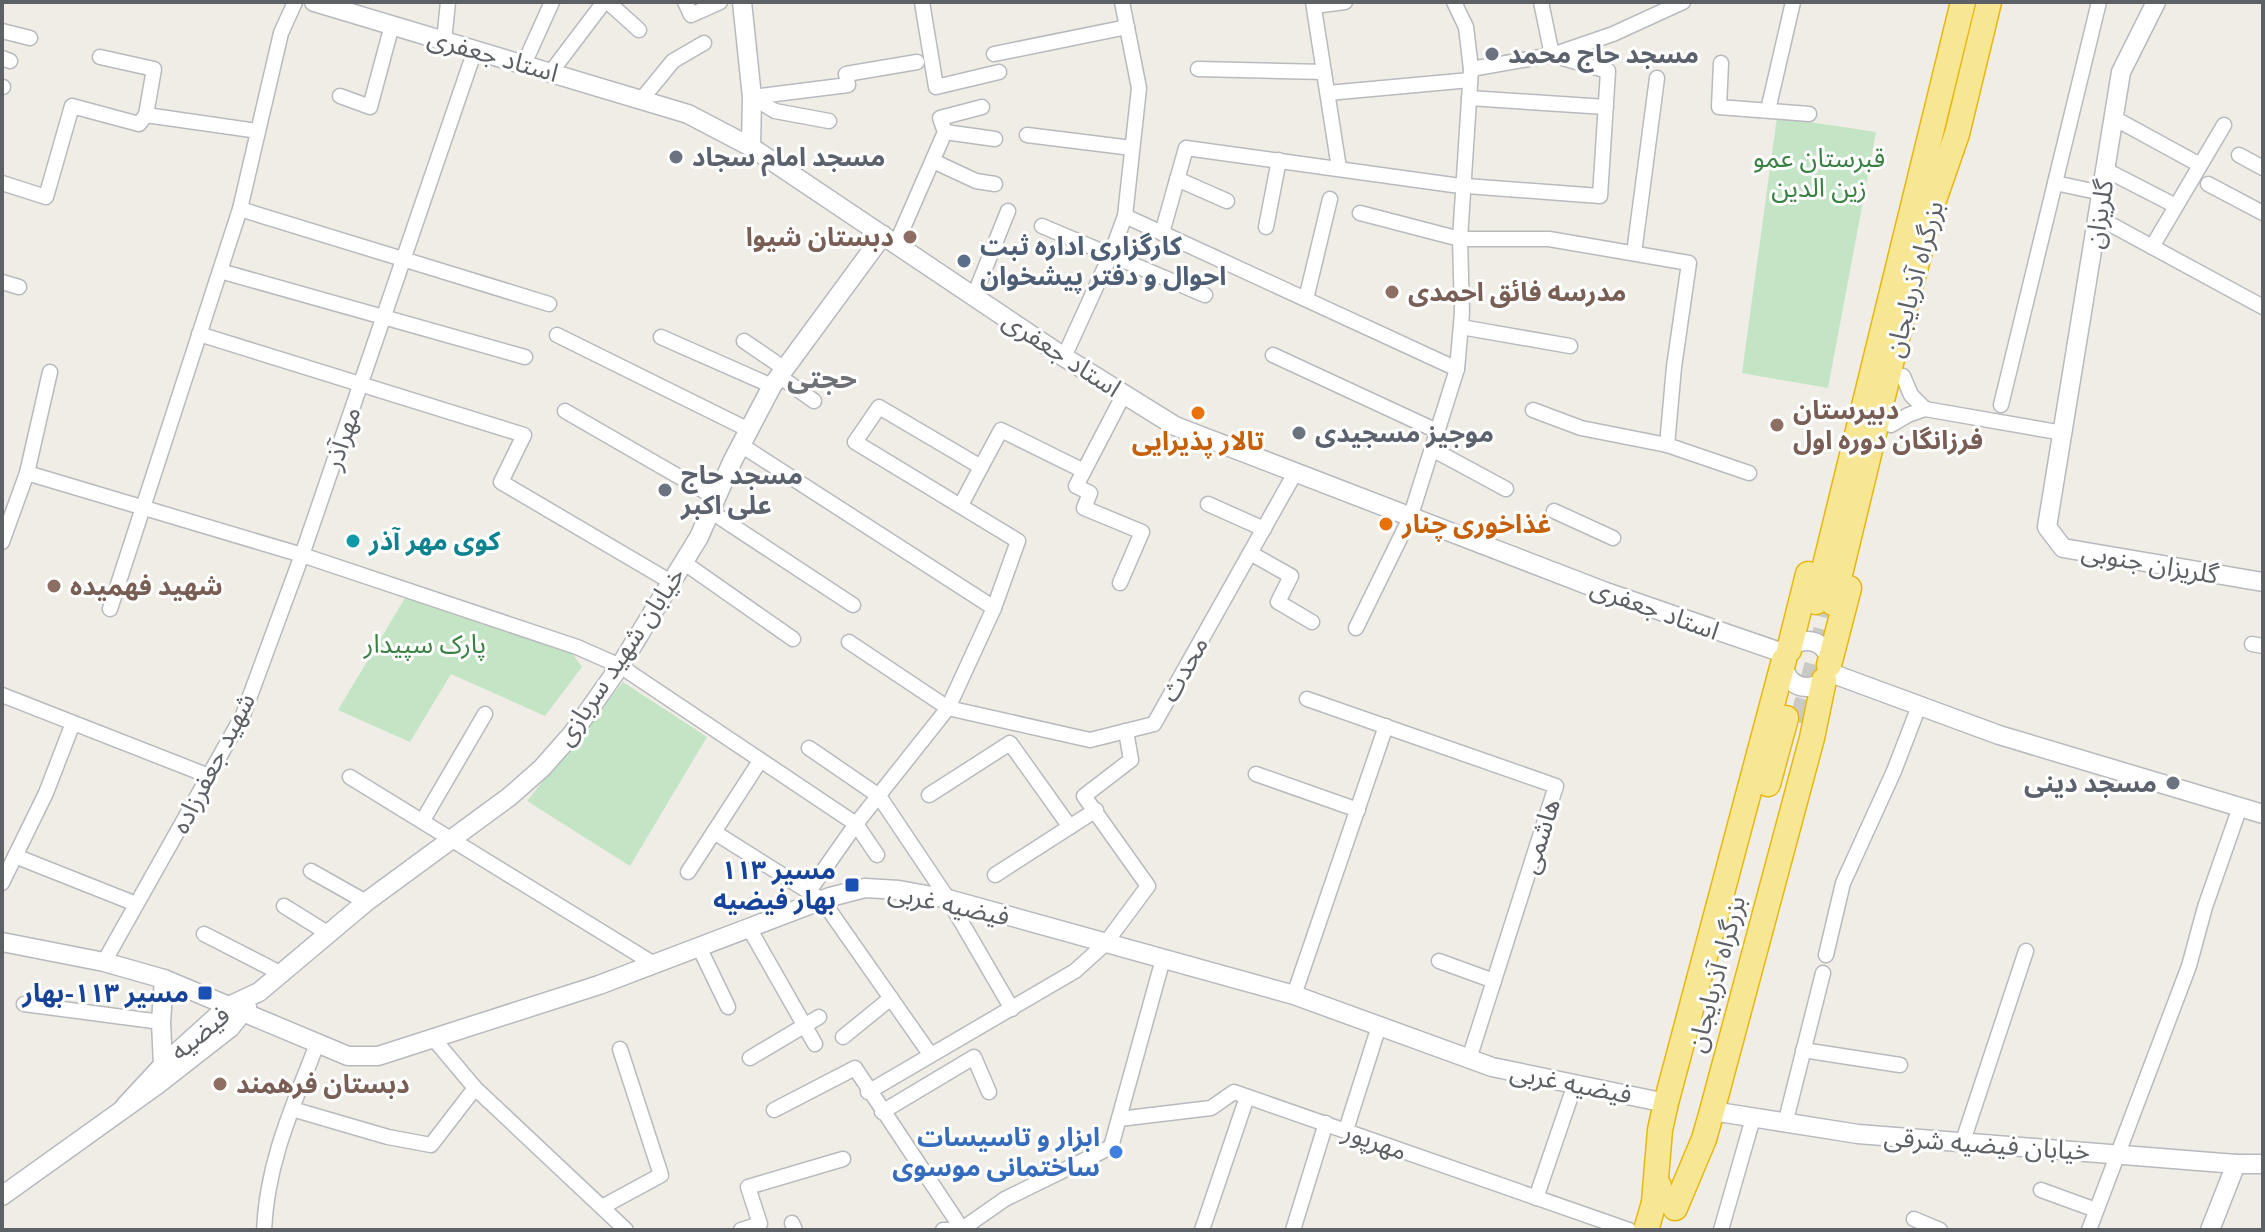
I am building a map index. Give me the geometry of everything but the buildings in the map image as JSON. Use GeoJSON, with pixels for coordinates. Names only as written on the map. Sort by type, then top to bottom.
{"type":"FeatureCollection","features":[{"type":"Feature","properties":{"kind":"highway","name":"بزرگراه آذربایجان"},"geometry":{"type":"LineString","coordinates":[[1824,601],[1963,2]]}},
{"type":"Feature","properties":{"kind":"highway","name":"بزرگراه آذربایجان"},"geometry":{"type":"LineString","coordinates":[[1824,601],[1933,203],[1957,134],[1989,2]]}},
{"type":"Feature","properties":{"kind":"highway"},"geometry":{"type":"LineString","coordinates":[[1667,1213],[1704,1139],[1712,1111],[1791,726],[1786,655],[1824,601],[1891,425],[1946,199],[1957,134]]}},
{"type":"Feature","properties":{"kind":"highway"},"geometry":{"type":"LineString","coordinates":[[1667,1213],[1660,1130],[1666,1103],[1791,726],[1827,672],[1824,601]]}},
{"type":"Feature","properties":{"kind":"highway","name":"بزرگراه آذربایجان"},"geometry":{"type":"LineString","coordinates":[[1646,1230],[1667,1213],[1791,726]]}},
{"type":"Feature","properties":{"kind":"street"},"geometry":{"type":"LineString","coordinates":[[110,609],[240,209],[281,33],[295,2]]}},
{"type":"Feature","properties":{"kind":"street","name":"استاد جعفری"},"geometry":{"type":"LineString","coordinates":[[314,2],[688,114],[751,147],[1064,357],[1175,426],[1410,518],[1786,655]]}},
{"type":"Feature","properties":{"kind":"street"},"geometry":{"type":"LineString","coordinates":[[444,41],[448,2]]}},
{"type":"Feature","properties":{"kind":"street"},"geometry":{"type":"LineString","coordinates":[[524,64],[552,2]]}},
{"type":"Feature","properties":{"kind":"street"},"geometry":{"type":"LineString","coordinates":[[551,72],[606,2],[639,30]]}},
{"type":"Feature","properties":{"kind":"street"},"geometry":{"type":"LineString","coordinates":[[688,9],[720,2]]}},
{"type":"Feature","properties":{"kind":"street"},"geometry":{"type":"LineString","coordinates":[[742,2],[752,97],[751,147]]}},
{"type":"Feature","properties":{"kind":"street"},"geometry":{"type":"LineString","coordinates":[[922,2],[936,87],[999,72]]}},
{"type":"Feature","properties":{"kind":"street"},"geometry":{"type":"LineString","coordinates":[[1064,357],[1125,216],[1139,88],[1122,2]]}},
{"type":"Feature","properties":{"kind":"street"},"geometry":{"type":"LineString","coordinates":[[1339,168],[1314,4],[1345,2]]}},
{"type":"Feature","properties":{"kind":"street"},"geometry":{"type":"LineString","coordinates":[[1356,628],[1410,518],[1457,369],[1461,327],[1458,186],[1471,75],[1466,27],[1454,2]]}},
{"type":"Feature","properties":{"kind":"street"},"geometry":{"type":"LineString","coordinates":[[1541,2],[1552,55]]}},
{"type":"Feature","properties":{"kind":"street"},"geometry":{"type":"LineString","coordinates":[[1328,93],[1471,75],[1552,55],[1613,34],[1683,2]]}},
{"type":"Feature","properties":{"kind":"street"},"geometry":{"type":"LineString","coordinates":[[1768,110],[1793,2]]}},
{"type":"Feature","properties":{"kind":"street"},"geometry":{"type":"LineString","coordinates":[[2001,405],[2099,2]]}},
{"type":"Feature","properties":{"kind":"street","name":"گلریزان"},"geometry":{"type":"LineString","coordinates":[[2047,527],[2121,72],[2156,2]]}},
{"type":"Feature","properties":{"kind":"street"},"geometry":{"type":"LineString","coordinates":[[340,96],[370,107],[392,25]]}},
{"type":"Feature","properties":{"kind":"street"},"geometry":{"type":"LineString","coordinates":[[994,54],[1127,27]]}},
{"type":"Feature","properties":{"kind":"street"},"geometry":{"type":"LineString","coordinates":[[2,31],[30,38]]}},
{"type":"Feature","properties":{"kind":"street"},"geometry":{"type":"LineString","coordinates":[[641,100],[673,61],[704,43]]}},
{"type":"Feature","properties":{"kind":"street","name":"مهرآذر"},"geometry":{"type":"LineString","coordinates":[[302,555],[475,50]]}},
{"type":"Feature","properties":{"kind":"street"},"geometry":{"type":"LineString","coordinates":[[1162,233],[1186,148],[1458,186],[1600,196],[1608,71],[1552,55]]}},
{"type":"Feature","properties":{"kind":"street"},"geometry":{"type":"LineString","coordinates":[[2,183],[46,197],[72,106],[139,124],[146,115],[154,69],[100,57]]}},
{"type":"Feature","properties":{"kind":"street"},"geometry":{"type":"LineString","coordinates":[[752,97],[848,85],[846,74],[917,62]]}},
{"type":"Feature","properties":{"kind":"street"},"geometry":{"type":"LineString","coordinates":[[1721,63],[1719,107],[1809,114]]}},
{"type":"Feature","properties":{"kind":"street"},"geometry":{"type":"LineString","coordinates":[[1198,69],[1324,72]]}},
{"type":"Feature","properties":{"kind":"street"},"geometry":{"type":"LineString","coordinates":[[1634,253],[1657,78]]}},
{"type":"Feature","properties":{"kind":"street"},"geometry":{"type":"LineString","coordinates":[[752,97],[775,111],[829,121]]}},
{"type":"Feature","properties":{"kind":"street"},"geometry":{"type":"LineString","coordinates":[[1469,98],[1606,107]]}},
{"type":"Feature","properties":{"kind":"street"},"geometry":{"type":"LineString","coordinates":[[889,240],[933,161],[945,132],[940,118],[982,107]]}},
{"type":"Feature","properties":{"kind":"street"},"geometry":{"type":"LineString","coordinates":[[146,115],[258,131]]}},
{"type":"Feature","properties":{"kind":"street"},"geometry":{"type":"LineString","coordinates":[[2114,118],[2200,165]]}},
{"type":"Feature","properties":{"kind":"street"},"geometry":{"type":"LineString","coordinates":[[2152,247],[2224,125]]}},
{"type":"Feature","properties":{"kind":"street"},"geometry":{"type":"LineString","coordinates":[[945,132],[995,139]]}},
{"type":"Feature","properties":{"kind":"street"},"geometry":{"type":"LineString","coordinates":[[1027,135],[1132,148]]}},
{"type":"Feature","properties":{"kind":"street"},"geometry":{"type":"LineString","coordinates":[[2239,155],[2263,168]]}},
{"type":"Feature","properties":{"kind":"street"},"geometry":{"type":"LineString","coordinates":[[1266,227],[1279,160]]}},
{"type":"Feature","properties":{"kind":"street"},"geometry":{"type":"LineString","coordinates":[[933,161],[976,181],[995,184]]}},
{"type":"Feature","properties":{"kind":"street"},"geometry":{"type":"LineString","coordinates":[[2106,170],[2176,206]]}},
{"type":"Feature","properties":{"kind":"street"},"geometry":{"type":"LineString","coordinates":[[1177,179],[1227,201]]}},
{"type":"Feature","properties":{"kind":"street"},"geometry":{"type":"LineString","coordinates":[[2055,183],[2102,193]]}},
{"type":"Feature","properties":{"kind":"street"},"geometry":{"type":"LineString","coordinates":[[2208,184],[2263,213]]}},
{"type":"Feature","properties":{"kind":"street"},"geometry":{"type":"LineString","coordinates":[[1306,299],[1330,199]]}},
{"type":"Feature","properties":{"kind":"street"},"geometry":{"type":"LineString","coordinates":[[240,209],[549,304]]}},
{"type":"Feature","properties":{"kind":"street"},"geometry":{"type":"LineString","coordinates":[[974,296],[1008,211]]}},
{"type":"Feature","properties":{"kind":"street"},"geometry":{"type":"LineString","coordinates":[[1360,213],[1460,239],[1549,239],[1689,263],[1674,367],[1667,445]]}},
{"type":"Feature","properties":{"kind":"street"},"geometry":{"type":"LineString","coordinates":[[1125,216],[1457,369]]}},
{"type":"Feature","properties":{"kind":"street"},"geometry":{"type":"LineString","coordinates":[[2099,218],[2263,307]]}},
{"type":"Feature","properties":{"kind":"street"},"geometry":{"type":"LineString","coordinates":[[1042,226],[1205,295]]}},
{"type":"Feature","properties":{"kind":"street","name":"خیابان شهید سربازی"},"geometry":{"type":"LineString","coordinates":[[259,992],[366,902],[509,797],[542,768],[572,734],[620,666],[699,537],[745,438],[779,377],[889,240]]}},
{"type":"Feature","properties":{"kind":"street"},"geometry":{"type":"LineString","coordinates":[[220,271],[525,357]]}},
{"type":"Feature","properties":{"kind":"street"},"geometry":{"type":"LineString","coordinates":[[2,282],[19,287]]}},
{"type":"Feature","properties":{"kind":"street"},"geometry":{"type":"LineString","coordinates":[[1461,327],[1570,346]]}},
{"type":"Feature","properties":{"kind":"street"},"geometry":{"type":"LineString","coordinates":[[199,334],[524,435],[501,482],[671,582]]}},
{"type":"Feature","properties":{"kind":"street"},"geometry":{"type":"LineString","coordinates":[[557,335],[745,438],[994,608]]}},
{"type":"Feature","properties":{"kind":"street"},"geometry":{"type":"LineString","coordinates":[[661,337],[779,377]]}},
{"type":"Feature","properties":{"kind":"street"},"geometry":{"type":"LineString","coordinates":[[744,341],[779,377],[814,401]]}},
{"type":"Feature","properties":{"kind":"street"},"geometry":{"type":"LineString","coordinates":[[1273,355],[1437,431]]}},
{"type":"Feature","properties":{"kind":"street"},"geometry":{"type":"LineString","coordinates":[[2,542],[27,473],[50,372]]}},
{"type":"Feature","properties":{"kind":"street"},"geometry":{"type":"LineString","coordinates":[[1903,376],[1911,395],[1925,409]]}},
{"type":"Feature","properties":{"kind":"street"},"geometry":{"type":"LineString","coordinates":[[1120,583],[1142,532],[1084,508],[1090,493],[1076,486],[1124,394]]}},
{"type":"Feature","properties":{"kind":"street"},"geometry":{"type":"LineString","coordinates":[[815,896],[856,824],[948,708],[994,608],[1018,541],[855,442],[879,407],[981,467]]}},
{"type":"Feature","properties":{"kind":"street"},"geometry":{"type":"LineString","coordinates":[[1891,425],[1925,409],[2063,433]]}},
{"type":"Feature","properties":{"kind":"street"},"geometry":{"type":"LineString","coordinates":[[1533,410],[1581,428],[1667,445],[1749,473]]}},
{"type":"Feature","properties":{"kind":"street"},"geometry":{"type":"LineString","coordinates":[[565,411],[713,505],[853,605]]}},
{"type":"Feature","properties":{"kind":"street"},"geometry":{"type":"LineString","coordinates":[[961,505],[1001,430],[1084,471]]}},
{"type":"Feature","properties":{"kind":"street"},"geometry":{"type":"LineString","coordinates":[[1432,449],[1506,489]]}},
{"type":"Feature","properties":{"kind":"street"},"geometry":{"type":"LineString","coordinates":[[27,473],[302,555],[577,647],[620,666],[856,824],[877,855]]}},
{"type":"Feature","properties":{"kind":"street","name":"محدث"},"geometry":{"type":"LineString","coordinates":[[948,708],[1090,740],[1154,724],[1295,473]]}},
{"type":"Feature","properties":{"kind":"street"},"geometry":{"type":"LineString","coordinates":[[1208,504],[1264,529]]}},
{"type":"Feature","properties":{"kind":"street"},"geometry":{"type":"LineString","coordinates":[[1554,511],[1613,538]]}},
{"type":"Feature","properties":{"kind":"street","name":"گلریزان جنوبی"},"geometry":{"type":"LineString","coordinates":[[2047,527],[2063,548],[2263,582]]}},
{"type":"Feature","properties":{"kind":"street"},"geometry":{"type":"LineString","coordinates":[[1250,553],[1291,576],[1278,602],[1312,622]]}},
{"type":"Feature","properties":{"kind":"street","name":"شهید جعفرزاده"},"geometry":{"type":"LineString","coordinates":[[104,962],[243,715],[302,555]]}},
{"type":"Feature","properties":{"kind":"street"},"geometry":{"type":"LineString","coordinates":[[683,562],[793,639]]}},
{"type":"Feature","properties":{"kind":"street"},"geometry":{"type":"LineString","coordinates":[[849,642],[948,708]]}},
{"type":"Feature","properties":{"kind":"street"},"geometry":{"type":"LineString","coordinates":[[1801,642],[1815,643],[1825,652],[1827,672],[1805,687],[1796,684],[1784,669],[1786,655],[1801,642]]}},
{"type":"Feature","properties":{"kind":"street"},"geometry":{"type":"LineString","coordinates":[[1827,672],[1999,735],[2263,814]]}},
{"type":"Feature","properties":{"kind":"street"},"geometry":{"type":"LineString","coordinates":[[2,695],[209,776]]}},
{"type":"Feature","properties":{"kind":"street"},"geometry":{"type":"LineString","coordinates":[[1294,995],[1386,726],[1307,699]]}},
{"type":"Feature","properties":{"kind":"street"},"geometry":{"type":"LineString","coordinates":[[1826,955],[1843,883],[1894,771],[1919,706]]}},
{"type":"Feature","properties":{"kind":"street"},"geometry":{"type":"LineString","coordinates":[[423,820],[485,714]]}},
{"type":"Feature","properties":{"kind":"street"},"geometry":{"type":"LineString","coordinates":[[2,883],[46,793],[73,723]]}},
{"type":"Feature","properties":{"kind":"street","name":"هاشمی"},"geometry":{"type":"LineString","coordinates":[[1386,726],[1556,786],[1469,1059]]}},
{"type":"Feature","properties":{"kind":"street"},"geometry":{"type":"LineString","coordinates":[[868,1092],[1075,971],[1105,944],[1148,886],[1084,796],[1131,760],[1126,731]]}},
{"type":"Feature","properties":{"kind":"street"},"geometry":{"type":"LineString","coordinates":[[929,795],[1010,743],[1070,827]]}},
{"type":"Feature","properties":{"kind":"street"},"geometry":{"type":"LineString","coordinates":[[809,748],[879,796],[948,899],[1012,1009]]}},
{"type":"Feature","properties":{"kind":"street"},"geometry":{"type":"LineString","coordinates":[[688,872],[760,761]]}},
{"type":"Feature","properties":{"kind":"street"},"geometry":{"type":"LineString","coordinates":[[1256,774],[1358,810]]}},
{"type":"Feature","properties":{"kind":"street"},"geometry":{"type":"LineString","coordinates":[[350,777],[654,964]]}},
{"type":"Feature","properties":{"kind":"street"},"geometry":{"type":"LineString","coordinates":[[2094,1229],[2096,1210],[2189,966],[2205,907],[2240,807]]}},
{"type":"Feature","properties":{"kind":"street"},"geometry":{"type":"LineString","coordinates":[[995,875],[1096,810]]}},
{"type":"Feature","properties":{"kind":"street"},"geometry":{"type":"LineString","coordinates":[[714,832],[815,896],[930,1054]]}},
{"type":"Feature","properties":{"kind":"street"},"geometry":{"type":"LineString","coordinates":[[15,856],[136,904]]}},
{"type":"Feature","properties":{"kind":"street"},"geometry":{"type":"LineString","coordinates":[[311,871],[366,902]]}},
{"type":"Feature","properties":{"kind":"street","name":"فیضیه غربی"},"geometry":{"type":"LineString","coordinates":[[2,942],[104,962],[164,979],[348,1056],[378,1056],[599,985],[749,928],[815,896],[865,888],[899,890],[948,899],[1294,995],[1492,1067],[1666,1103]]}},
{"type":"Feature","properties":{"kind":"street"},"geometry":{"type":"LineString","coordinates":[[284,906],[329,934]]}},
{"type":"Feature","properties":{"kind":"street"},"geometry":{"type":"LineString","coordinates":[[749,928],[815,1044]]}},
{"type":"Feature","properties":{"kind":"street"},"geometry":{"type":"LineString","coordinates":[[204,934],[282,974]]}},
{"type":"Feature","properties":{"kind":"street"},"geometry":{"type":"LineString","coordinates":[[699,947],[728,1007]]}},
{"type":"Feature","properties":{"kind":"street"},"geometry":{"type":"LineString","coordinates":[[1962,1144],[2026,951]]}},
{"type":"Feature","properties":{"kind":"street"},"geometry":{"type":"LineString","coordinates":[[943,1230],[965,1230],[1005,1199],[1111,1147],[1163,959]]}},
{"type":"Feature","properties":{"kind":"street"},"geometry":{"type":"LineString","coordinates":[[1439,961],[1494,981]]}},
{"type":"Feature","properties":{"kind":"street"},"geometry":{"type":"LineString","coordinates":[[1785,1124],[1823,973]]}},
{"type":"Feature","properties":{"kind":"street"},"geometry":{"type":"LineString","coordinates":[[163,1065],[161,1022],[164,979]]}},
{"type":"Feature","properties":{"kind":"street","name":"فیضیه"},"geometry":{"type":"LineString","coordinates":[[125,1106],[163,1065],[259,992]]}},
{"type":"Feature","properties":{"kind":"street"},"geometry":{"type":"LineString","coordinates":[[843,1037],[891,998]]}},
{"type":"Feature","properties":{"kind":"street"},"geometry":{"type":"LineString","coordinates":[[24,1004],[161,1022]]}},
{"type":"Feature","properties":{"kind":"street","name":"فیضیه"},"geometry":{"type":"LineString","coordinates":[[2,1196],[230,1028],[235,1010]]}},
{"type":"Feature","properties":{"kind":"street"},"geometry":{"type":"LineString","coordinates":[[750,1058],[819,1017]]}},
{"type":"Feature","properties":{"kind":"street"},"geometry":{"type":"LineString","coordinates":[[1346,1130],[1379,1026]]}},
{"type":"Feature","properties":{"kind":"street"},"geometry":{"type":"LineString","coordinates":[[433,1038],[475,1088],[626,1230]]}},
{"type":"Feature","properties":{"kind":"street"},"geometry":{"type":"LineString","coordinates":[[264,1230],[269,1181],[281,1134],[317,1044]]}},
{"type":"Feature","properties":{"kind":"street"},"geometry":{"type":"LineString","coordinates":[[602,1207],[661,1175],[620,1049]]}},
{"type":"Feature","properties":{"kind":"street"},"geometry":{"type":"LineString","coordinates":[[1803,1050],[1900,1065]]}},
{"type":"Feature","properties":{"kind":"street"},"geometry":{"type":"LineString","coordinates":[[882,1112],[974,1057],[989,1092]]}},
{"type":"Feature","properties":{"kind":"street"},"geometry":{"type":"LineString","coordinates":[[774,1110],[855,1068],[868,1092],[965,1230]]}},
{"type":"Feature","properties":{"kind":"street"},"geometry":{"type":"LineString","coordinates":[[1536,1198],[1575,1084]]}},
{"type":"Feature","properties":{"kind":"street"},"geometry":{"type":"LineString","coordinates":[[292,1109],[388,1137],[431,1145],[475,1088]]}},
{"type":"Feature","properties":{"kind":"street"},"geometry":{"type":"LineString","coordinates":[[1119,1119],[1211,1108],[1234,1092],[1247,1097],[1202,1230]]}},
{"type":"Feature","properties":{"kind":"street","name":"مهرپور"},"geometry":{"type":"LineString","coordinates":[[1247,1097],[1629,1230]]}},
{"type":"Feature","properties":{"kind":"street","name":"خیابان فیضیه شرقی"},"geometry":{"type":"LineString","coordinates":[[1712,1111],[1785,1124],[1962,1144],[2263,1164]]}},
{"type":"Feature","properties":{"kind":"street"},"geometry":{"type":"LineString","coordinates":[[1721,1230],[1753,1118]]}},
{"type":"Feature","properties":{"kind":"street"},"geometry":{"type":"LineString","coordinates":[[1293,1230],[1326,1123]]}},
{"type":"Feature","properties":{"kind":"street"},"geometry":{"type":"LineString","coordinates":[[741,1230],[760,1224],[748,1187],[843,1159]]}},
{"type":"Feature","properties":{"kind":"street"},"geometry":{"type":"LineString","coordinates":[[2210,1230],[2236,1164]]}},
{"type":"Feature","properties":{"kind":"street"},"geometry":{"type":"LineString","coordinates":[[2041,1190],[2096,1210]]}},
{"type":"Feature","properties":{"kind":"street"},"geometry":{"type":"LineString","coordinates":[[1914,1219],[1940,1230]]}},
{"type":"Feature","properties":{"kind":"green space","name":"قبرستان عمو زین الدین"},"geometry":{"type":"Polygon","coordinates":[[[1777,117],[1876,132],[1828,388],[1742,373],[1777,117]]]}},
{"type":"Feature","properties":{"kind":"green space","name":"پارک سپیدار"},"geometry":{"type":"Polygon","coordinates":[[[408,593],[572,653],[582,667],[545,716],[451,674],[410,742],[338,710],[408,593]]]}},
{"type":"Feature","properties":{"kind":"green space"},"geometry":{"type":"Polygon","coordinates":[[[623,682],[707,737],[630,866],[527,801],[623,682]]]}},
{"type":"Feature","properties":{"kind":"tunnel"},"geometry":{"type":"LineString","coordinates":[[1801,723],[1832,605]]}},
{"type":"Feature","properties":{"kind":"place","name":"مسجد حاج محمد"},"geometry":{"type":"Point","coordinates":[1492,54]}},
{"type":"Feature","properties":{"kind":"place","name":"مسجد امام سجاد"},"geometry":{"type":"Point","coordinates":[676,157]}},
{"type":"Feature","properties":{"kind":"place","name":"دبستان شیوا"},"geometry":{"type":"Point","coordinates":[910,237]}},
{"type":"Feature","properties":{"kind":"place","name":"کارگزاری اداره ثبت احوال و دفتر پیشخوان"},"geometry":{"type":"Point","coordinates":[964,261]}},
{"type":"Feature","properties":{"kind":"place","name":"مدرسه فائق احمدی"},"geometry":{"type":"Point","coordinates":[1392,292]}},
{"type":"Feature","properties":{"kind":"place","name":"تالار پذیرایی"},"geometry":{"type":"Point","coordinates":[1198,413]}},
{"type":"Feature","properties":{"kind":"place","name":"دبیرستان فرزانگان دوره اول"},"geometry":{"type":"Point","coordinates":[1777,425]}},
{"type":"Feature","properties":{"kind":"place","name":"موجیز مسجیدی"},"geometry":{"type":"Point","coordinates":[1299,433]}},
{"type":"Feature","properties":{"kind":"place","name":"مسجد حاج علی اکبر"},"geometry":{"type":"Point","coordinates":[665,490]}},
{"type":"Feature","properties":{"kind":"place","name":"غذاخوری چنار"},"geometry":{"type":"Point","coordinates":[1386,524]}},
{"type":"Feature","properties":{"kind":"place","name":"کوی مهر آذر"},"geometry":{"type":"Point","coordinates":[353,541]}},
{"type":"Feature","properties":{"kind":"place","name":"شهید فهمیده"},"geometry":{"type":"Point","coordinates":[54,586]}},
{"type":"Feature","properties":{"kind":"place","name":"مسجد دینی"},"geometry":{"type":"Point","coordinates":[2173,783]}},
{"type":"Feature","properties":{"kind":"place","name":"مسیر ۱۱۳ بهار فیضیه"},"geometry":{"type":"Point","coordinates":[852,885]}},
{"type":"Feature","properties":{"kind":"place","name":"مسیر ۱۱۳-بهار"},"geometry":{"type":"Point","coordinates":[205,993]}},
{"type":"Feature","properties":{"kind":"place","name":"دبستان فرهمند"},"geometry":{"type":"Point","coordinates":[220,1084]}},
{"type":"Feature","properties":{"kind":"place","name":"ابزار و تاسیسات ساختمانی موسوی"},"geometry":{"type":"Point","coordinates":[1116,1152]}},
{"type":"Feature","properties":{"kind":"district","name":"حجتی"},"geometry":{"type":"Point","coordinates":[822,378]}}]}
